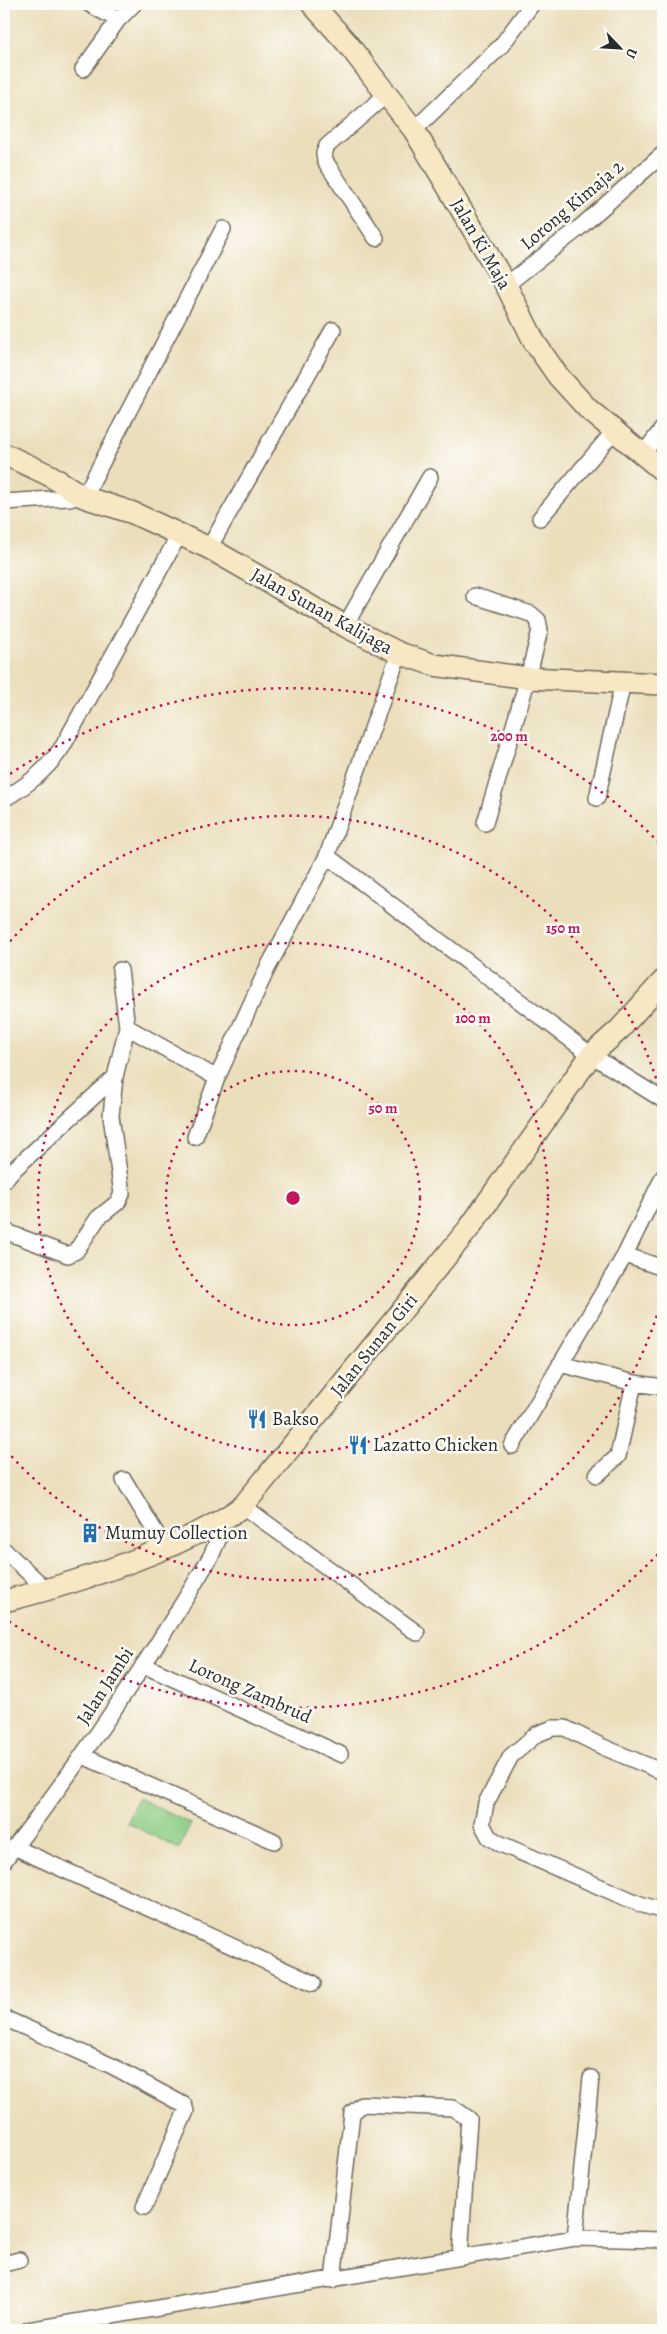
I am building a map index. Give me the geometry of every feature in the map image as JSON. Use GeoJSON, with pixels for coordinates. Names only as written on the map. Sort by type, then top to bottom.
{"type":"FeatureCollection","features":[{"type":"Feature","properties":{"kind":"street"},"geometry":{"type":"LineString","coordinates":[[89,4],[118,20]]}},
{"type":"Feature","properties":{"kind":"street"},"geometry":{"type":"LineString","coordinates":[[83,69],[118,20],[134,4]]}},
{"type":"Feature","properties":{"kind":"street","name":"Jalan Ki Maja"},"geometry":{"type":"LineString","coordinates":[[312,4],[347,43],[414,130],[506,285],[536,343],[558,376],[588,409],[663,471]]}},
{"type":"Feature","properties":{"kind":"street"},"geometry":{"type":"LineString","coordinates":[[414,130],[501,46],[532,4]]}},
{"type":"Feature","properties":{"kind":"street"},"geometry":{"type":"LineString","coordinates":[[376,238],[325,160],[324,154],[327,146],[387,94]]}},
{"type":"Feature","properties":{"kind":"street","name":"Lorong Kimaja 2"},"geometry":{"type":"LineString","coordinates":[[506,285],[578,229],[663,154]]}},
{"type":"Feature","properties":{"kind":"street"},"geometry":{"type":"LineString","coordinates":[[4,502],[84,496],[223,229]]}},
{"type":"Feature","properties":{"kind":"street"},"geometry":{"type":"LineString","coordinates":[[208,548],[334,330]]}},
{"type":"Feature","properties":{"kind":"street"},"geometry":{"type":"LineString","coordinates":[[643,454],[663,428]]}},
{"type":"Feature","properties":{"kind":"street"},"geometry":{"type":"LineString","coordinates":[[540,518],[615,430]]}},
{"type":"Feature","properties":{"kind":"street","name":"Jalan Sunan Kalijaga"},"geometry":{"type":"LineString","coordinates":[[4,454],[49,475],[84,496],[132,513],[208,548],[345,626],[398,653],[434,665],[528,678],[663,684]]}},
{"type":"Feature","properties":{"kind":"street"},"geometry":{"type":"LineString","coordinates":[[345,626],[430,477]]}},
{"type":"Feature","properties":{"kind":"street"},"geometry":{"type":"LineString","coordinates":[[4,800],[27,785],[45,769],[64,746],[180,534]]}},
{"type":"Feature","properties":{"kind":"street"},"geometry":{"type":"LineString","coordinates":[[475,596],[531,614],[538,620],[540,630],[528,678],[485,823]]}},
{"type":"Feature","properties":{"kind":"street"},"geometry":{"type":"LineString","coordinates":[[195,1137],[217,1078],[267,969],[327,856],[398,653]]}},
{"type":"Feature","properties":{"kind":"street"},"geometry":{"type":"LineString","coordinates":[[597,798],[624,682]]}},
{"type":"Feature","properties":{"kind":"street"},"geometry":{"type":"LineString","coordinates":[[327,856],[591,1055],[663,1100]]}},
{"type":"Feature","properties":{"kind":"street"},"geometry":{"type":"LineString","coordinates":[[4,1232],[68,1255],[76,1251],[98,1218],[118,1202],[122,1194],[122,1183],[111,1116],[115,1077],[128,1027],[120,970]]}},
{"type":"Feature","properties":{"kind":"street","name":"Jalan Sunan Giri"},"geometry":{"type":"LineString","coordinates":[[4,1601],[47,1590],[122,1566],[221,1523],[243,1506],[470,1227],[591,1055],[620,1029],[663,981]]}},
{"type":"Feature","properties":{"kind":"street"},"geometry":{"type":"LineString","coordinates":[[128,1027],[217,1078]]}},
{"type":"Feature","properties":{"kind":"street"},"geometry":{"type":"LineString","coordinates":[[4,1181],[10,1173],[115,1077]]}},
{"type":"Feature","properties":{"kind":"street"},"geometry":{"type":"LineString","coordinates":[[512,1446],[625,1255],[663,1177]]}},
{"type":"Feature","properties":{"kind":"street"},"geometry":{"type":"LineString","coordinates":[[625,1255],[663,1268]]}},
{"type":"Feature","properties":{"kind":"street"},"geometry":{"type":"LineString","coordinates":[[560,1364],[634,1383],[663,1387]]}},
{"type":"Feature","properties":{"kind":"street"},"geometry":{"type":"LineString","coordinates":[[597,1475],[618,1456],[634,1383]]}},
{"type":"Feature","properties":{"kind":"street"},"geometry":{"type":"LineString","coordinates":[[124,1480],[165,1548]]}},
{"type":"Feature","properties":{"kind":"street"},"geometry":{"type":"LineString","coordinates":[[243,1506],[417,1633]]}},
{"type":"Feature","properties":{"kind":"street","name":"Jalan Jambi"},"geometry":{"type":"LineString","coordinates":[[4,1861],[83,1756],[143,1664],[210,1556],[218,1540],[221,1523]]}},
{"type":"Feature","properties":{"kind":"street"},"geometry":{"type":"LineString","coordinates":[[4,1550],[47,1590]]}},
{"type":"Feature","properties":{"kind":"street","name":"Lorong Zambrud"},"geometry":{"type":"LineString","coordinates":[[143,1664],[340,1754]]}},
{"type":"Feature","properties":{"kind":"street"},"geometry":{"type":"LineString","coordinates":[[663,1772],[603,1747],[564,1728],[553,1728],[536,1734],[511,1756],[486,1803],[482,1824],[489,1837],[640,1904],[663,1911]]}},
{"type":"Feature","properties":{"kind":"street"},"geometry":{"type":"LineString","coordinates":[[83,1756],[274,1841]]}},
{"type":"Feature","properties":{"kind":"street"},"geometry":{"type":"LineString","coordinates":[[14,1847],[313,1983]]}},
{"type":"Feature","properties":{"kind":"street"},"geometry":{"type":"LineString","coordinates":[[4,2018],[112,2066],[184,2105],[186,2111],[144,2206]]}},
{"type":"Feature","properties":{"kind":"street"},"geometry":{"type":"LineString","coordinates":[[575,2238],[591,2078]]}},
{"type":"Feature","properties":{"kind":"street"},"geometry":{"type":"LineString","coordinates":[[333,2280],[352,2113],[363,2104],[453,2108],[469,2119],[460,2257]]}},
{"type":"Feature","properties":{"kind":"street"},"geometry":{"type":"LineString","coordinates":[[28,2330],[575,2238],[663,2240]]}},
{"type":"Feature","properties":{"kind":"street"},"geometry":{"type":"LineString","coordinates":[[4,2264],[19,2260]]}},
{"type":"Feature","properties":{"kind":"green space"},"geometry":{"type":"Polygon","coordinates":[[[138,1798],[191,1824],[179,1849],[126,1822],[138,1798]]]}},
{"type":"Feature","properties":{"kind":"place","name":"Bakso"},"geometry":{"type":"Point","coordinates":[257,1419]}},
{"type":"Feature","properties":{"kind":"place","name":"Lazatto Chicken"},"geometry":{"type":"Point","coordinates":[358,1445]}},
{"type":"Feature","properties":{"kind":"place","name":"Mumuy Collection"},"geometry":{"type":"Point","coordinates":[90,1533]}}]}
